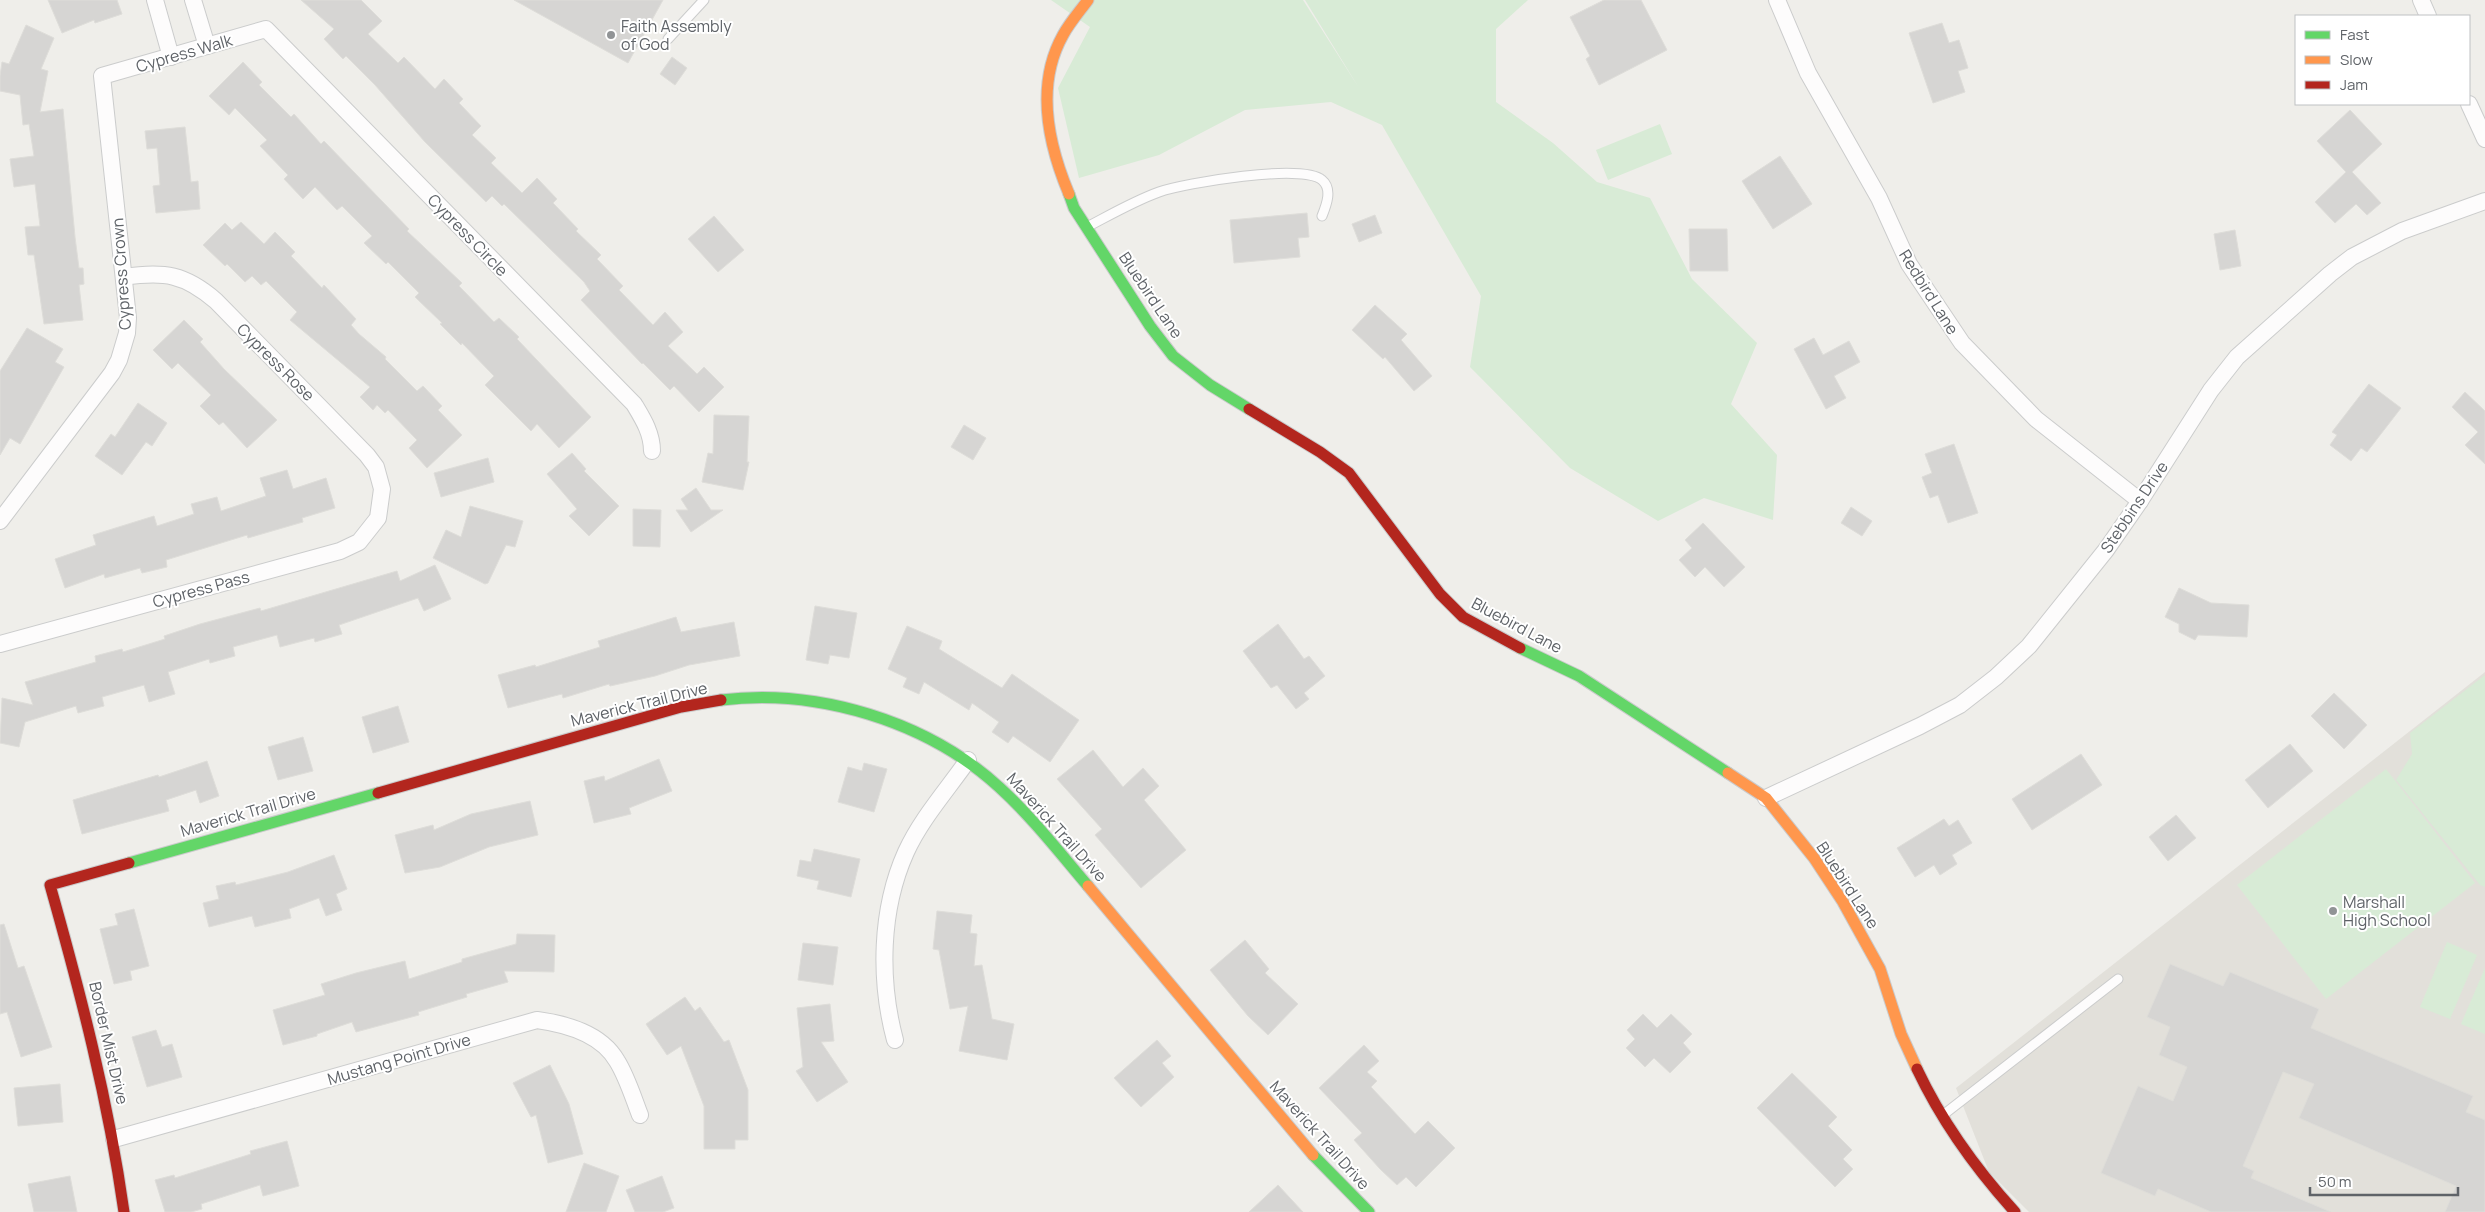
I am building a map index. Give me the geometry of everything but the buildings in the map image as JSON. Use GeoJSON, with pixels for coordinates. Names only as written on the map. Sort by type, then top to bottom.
{"type":"FeatureCollection","features":[{"type":"Feature","properties":{"kind":"street"},"geometry":{"type":"LineString","coordinates":[[155,0],[171,57]]}},
{"type":"Feature","properties":{"kind":"street"},"geometry":{"type":"LineString","coordinates":[[193,0],[207,46]]}},
{"type":"Feature","properties":{"kind":"street","name":"Bluebird Lane"},"geometry":{"type":"LineString","coordinates":[[1088,0],[1063,35],[1050,68],[1046,102],[1050,138],[1058,168],[1074,208],[1150,326],[1173,356],[1210,385],[1320,452],[1349,473],[1440,594],[1463,617],[1508,642],[1579,676],[1766,798],[1785,819],[1838,896],[1862,937],[1880,970],[1901,1033],[1941,1117],[1989,1185],[2015,1212]]}},
{"type":"Feature","properties":{"kind":"street","name":"Redbird Lane"},"geometry":{"type":"LineString","coordinates":[[1777,0],[1808,73],[1879,198],[1909,264],[1962,343],[2036,419],[2140,501]]}},
{"type":"Feature","properties":{"kind":"street"},"geometry":{"type":"LineString","coordinates":[[2421,0],[2428,15]]}},
{"type":"Feature","properties":{"kind":"street","name":"Cypress Walk"},"geometry":{"type":"LineString","coordinates":[[102,76],[266,30]]}},
{"type":"Feature","properties":{"kind":"street","name":"Cypress Circle"},"geometry":{"type":"LineString","coordinates":[[266,30],[634,404],[646,424],[652,442],[652,451]]}},
{"type":"Feature","properties":{"kind":"street","name":"Cypress Crown"},"geometry":{"type":"LineString","coordinates":[[0,521],[112,373],[119,360],[127,333],[124,276],[102,76]]}},
{"type":"Feature","properties":{"kind":"street"},"geometry":{"type":"LineString","coordinates":[[2469,105],[2485,139]]}},
{"type":"Feature","properties":{"kind":"street","name":"Stebbins Drive"},"geometry":{"type":"LineString","coordinates":[[1766,798],[1920,726],[1960,704],[1996,677],[2029,646],[2058,612],[2140,501],[2211,390],[2237,357],[2330,274],[2352,257],[2390,236],[2485,201]]}},
{"type":"Feature","properties":{"kind":"street","name":"Cypress Rose"},"geometry":{"type":"LineString","coordinates":[[124,276],[146,274],[172,275],[199,286],[216,301],[367,455],[380,478],[381,505]]}},
{"type":"Feature","properties":{"kind":"street","name":"Cypress Pass"},"geometry":{"type":"LineString","coordinates":[[0,644],[340,550],[359,542],[366,535],[378,518],[381,505]]}},
{"type":"Feature","properties":{"kind":"street","name":"Maverick Trail Drive"},"geometry":{"type":"LineString","coordinates":[[50,885],[681,707],[719,700],[752,698],[832,705],[867,713],[906,728],[968,760],[1005,790],[1026,812],[1297,1138],[1369,1212]]}},
{"type":"Feature","properties":{"kind":"street"},"geometry":{"type":"LineString","coordinates":[[895,1040],[885,989],[884,951],[887,924],[897,880],[906,852],[927,818],[968,760]]}},
{"type":"Feature","properties":{"kind":"street","name":"Border Mist Drive"},"geometry":{"type":"LineString","coordinates":[[50,885],[87,1017],[114,1139],[124,1212]]}},
{"type":"Feature","properties":{"kind":"street","name":"Mustang Point Drive"},"geometry":{"type":"LineString","coordinates":[[114,1139],[536,1020],[563,1024],[585,1033],[605,1046],[617,1061],[640,1115]]}},
{"type":"Feature","properties":{"kind":"lane"},"geometry":{"type":"LineString","coordinates":[[668,39],[704,0]]}},
{"type":"Feature","properties":{"kind":"lane"},"geometry":{"type":"LineString","coordinates":[[1086,227],[1160,192],[1206,181],[1252,175],[1309,175],[1322,180],[1327,188],[1328,200],[1322,216]]}},
{"type":"Feature","properties":{"kind":"lane"},"geometry":{"type":"LineString","coordinates":[[1941,1117],[2118,979]]}},
{"type":"Feature","properties":{"kind":"shaded area","name":"Marshall High School"},"geometry":{"type":"Polygon","coordinates":[[[2485,672],[2485,1212],[2029,1212],[1989,1172],[1956,1088],[2485,672]]]}},
{"type":"Feature","properties":{"kind":"green space"},"geometry":{"type":"Polygon","coordinates":[[[1051,0],[1303,0],[1359,88],[1305,0],[1528,0],[1496,29],[1496,102],[1553,143],[1597,182],[1650,198],[1692,279],[1757,343],[1731,404],[1777,455],[1773,520],[1704,498],[1658,521],[1570,468],[1470,367],[1481,296],[1382,125],[1331,102],[1245,110],[1159,155],[1079,178],[1058,88],[1090,27],[1051,0]]]}},
{"type":"Feature","properties":{"kind":"green space"},"geometry":{"type":"Polygon","coordinates":[[[1660,124],[1672,154],[1608,180],[1596,150],[1660,124]]]}},
{"type":"Feature","properties":{"kind":"green space"},"geometry":{"type":"Polygon","coordinates":[[[2485,675],[2485,887],[2480,885],[2396,780],[2412,754],[2410,733],[2485,675]]]}},
{"type":"Feature","properties":{"kind":"green space"},"geometry":{"type":"Polygon","coordinates":[[[2386,769],[2475,883],[2326,999],[2237,885],[2386,769]]]}},
{"type":"Feature","properties":{"kind":"green space"},"geometry":{"type":"Polygon","coordinates":[[[2447,942],[2477,955],[2450,1019],[2420,1007],[2447,942]]]}},
{"type":"Feature","properties":{"kind":"green space"},"geometry":{"type":"Polygon","coordinates":[[[2485,968],[2485,1034],[2461,1024],[2485,968]]]}},
{"type":"Feature","properties":{"kind":"traffic: fast"},"geometry":{"type":"LineString","coordinates":[[1069,194],[1074,208],[1150,326],[1173,356],[1210,385],[1249,409]]}},
{"type":"Feature","properties":{"kind":"traffic: fast"},"geometry":{"type":"LineString","coordinates":[[1520,648],[1579,676],[1728,773]]}},
{"type":"Feature","properties":{"kind":"traffic: fast"},"geometry":{"type":"LineString","coordinates":[[721,700],[795,699],[832,705],[869,714],[905,727],[939,744],[970,764],[1011,798],[1088,886]]}},
{"type":"Feature","properties":{"kind":"traffic: fast"},"geometry":{"type":"LineString","coordinates":[[129,863],[378,793]]}},
{"type":"Feature","properties":{"kind":"traffic: fast"},"geometry":{"type":"LineString","coordinates":[[1313,1155],[1369,1212]]}},
{"type":"Feature","properties":{"kind":"traffic: slow"},"geometry":{"type":"LineString","coordinates":[[1069,194],[1050,135],[1047,94],[1054,54],[1066,30],[1088,0]]}},
{"type":"Feature","properties":{"kind":"traffic: slow"},"geometry":{"type":"LineString","coordinates":[[1728,773],[1766,798],[1814,858],[1843,902],[1880,969],[1901,1034],[1917,1069]]}},
{"type":"Feature","properties":{"kind":"traffic: slow"},"geometry":{"type":"LineString","coordinates":[[1088,886],[1313,1155]]}},
{"type":"Feature","properties":{"kind":"traffic: jam"},"geometry":{"type":"LineString","coordinates":[[1249,409],[1320,452],[1349,473],[1440,594],[1463,617],[1520,648]]}},
{"type":"Feature","properties":{"kind":"traffic: jam"},"geometry":{"type":"LineString","coordinates":[[378,793],[681,707],[721,700]]}},
{"type":"Feature","properties":{"kind":"traffic: jam"},"geometry":{"type":"LineString","coordinates":[[124,1212],[110,1129],[93,1047],[50,885],[129,863]]}},
{"type":"Feature","properties":{"kind":"traffic: jam"},"geometry":{"type":"LineString","coordinates":[[1917,1069],[1937,1108],[1973,1162],[2015,1212]]}},
{"type":"Feature","properties":{"kind":"place","name":"Faith Assembly of God"},"geometry":{"type":"Point","coordinates":[611,35]}},
{"type":"Feature","properties":{"kind":"place","name":"Marshall High School"},"geometry":{"type":"Point","coordinates":[2333,911]}}]}
